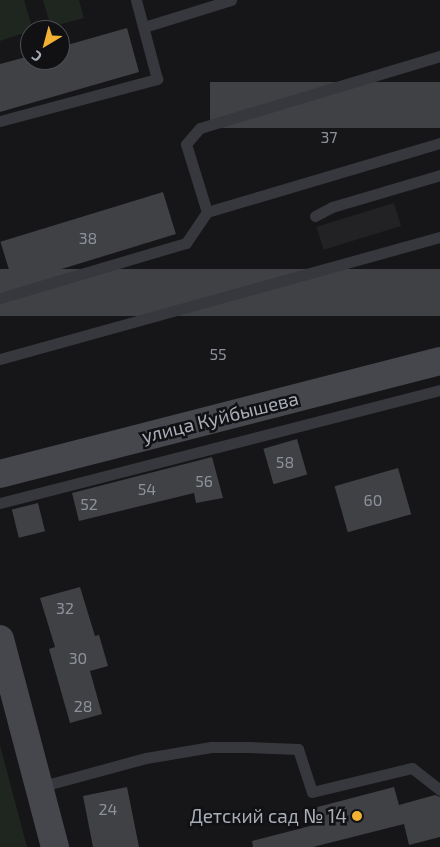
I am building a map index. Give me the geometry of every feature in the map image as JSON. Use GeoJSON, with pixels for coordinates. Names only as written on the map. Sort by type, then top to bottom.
{"type":"FeatureCollection","features":[{"type":"Feature","properties":{"kind":"main road","name":"улица Куйбышева"},"geometry":{"type":"LineString","coordinates":[[0,474],[440,361]]}},
{"type":"Feature","properties":{"kind":"main road"},"geometry":{"type":"LineString","coordinates":[[0,638],[55,847]]}},
{"type":"Feature","properties":{"kind":"lane"},"geometry":{"type":"LineString","coordinates":[[0,121],[157,79],[136,0]]}},
{"type":"Feature","properties":{"kind":"lane"},"geometry":{"type":"LineString","coordinates":[[144,27],[231,0]]}},
{"type":"Feature","properties":{"kind":"lane"},"geometry":{"type":"LineString","coordinates":[[207,212],[186,144],[200,128],[440,56]]}},
{"type":"Feature","properties":{"kind":"lane"},"geometry":{"type":"LineString","coordinates":[[0,298],[186,243],[207,212],[440,143]]}},
{"type":"Feature","properties":{"kind":"lane"},"geometry":{"type":"LineString","coordinates":[[315,216],[332,207],[440,175]]}},
{"type":"Feature","properties":{"kind":"lane"},"geometry":{"type":"LineString","coordinates":[[0,359],[440,237]]}},
{"type":"Feature","properties":{"kind":"lane"},"geometry":{"type":"LineString","coordinates":[[0,503],[440,390]]}},
{"type":"Feature","properties":{"kind":"lane"},"geometry":{"type":"LineString","coordinates":[[38,787],[146,758],[230,747],[298,749],[312,792],[412,768],[440,790]]}},
{"type":"Feature","properties":{"kind":"shaded area"},"geometry":{"type":"Polygon","coordinates":[[[0,0],[24,0],[30,20],[20,20],[20,34],[0,41],[0,0]]]}},
{"type":"Feature","properties":{"kind":"shaded area"},"geometry":{"type":"Polygon","coordinates":[[[43,0],[79,0],[84,18],[70,22],[70,20],[49,20],[43,0]]]}},
{"type":"Feature","properties":{"kind":"shaded area"},"geometry":{"type":"Polygon","coordinates":[[[394,203],[401,226],[324,250],[317,227],[394,203]]]}},
{"type":"Feature","properties":{"kind":"shaded area"},"geometry":{"type":"Polygon","coordinates":[[[0,745],[27,847],[0,847],[0,745]]]}},
{"type":"Feature","properties":{"kind":"building"},"geometry":{"type":"Polygon","coordinates":[[[127,28],[139,72],[0,112],[0,64],[20,59],[20,70],[70,70],[70,44],[127,28]]]}},
{"type":"Feature","properties":{"kind":"building"},"geometry":{"type":"Polygon","coordinates":[[[210,82],[440,82],[440,128],[210,128],[210,82]]]}},
{"type":"Feature","properties":{"kind":"building"},"geometry":{"type":"Polygon","coordinates":[[[163,192],[176,234],[13,284],[0,242],[163,192]]]}},
{"type":"Feature","properties":{"kind":"building"},"geometry":{"type":"Polygon","coordinates":[[[0,269],[440,269],[440,316],[0,316],[0,269]]]}},
{"type":"Feature","properties":{"kind":"building"},"geometry":{"type":"Polygon","coordinates":[[[297,439],[307,475],[274,484],[263,449],[297,439]]]}},
{"type":"Feature","properties":{"kind":"building"},"geometry":{"type":"Polygon","coordinates":[[[212,457],[223,498],[196,503],[194,493],[79,521],[72,493],[212,457]]]}},
{"type":"Feature","properties":{"kind":"building"},"geometry":{"type":"Polygon","coordinates":[[[398,468],[411,514],[348,532],[335,486],[398,468]]]}},
{"type":"Feature","properties":{"kind":"building"},"geometry":{"type":"Polygon","coordinates":[[[38,503],[45,531],[19,538],[12,510],[38,503]]]}},
{"type":"Feature","properties":{"kind":"building"},"geometry":{"type":"Polygon","coordinates":[[[80,587],[95,636],[99,635],[108,666],[90,671],[102,714],[70,723],[49,649],[55,647],[40,598],[80,587]]]}},
{"type":"Feature","properties":{"kind":"building"},"geometry":{"type":"Polygon","coordinates":[[[127,787],[139,847],[93,847],[83,796],[127,787]]]}},
{"type":"Feature","properties":{"kind":"building"},"geometry":{"type":"Polygon","coordinates":[[[394,787],[399,805],[435,795],[440,797],[440,837],[409,845],[404,824],[313,847],[253,847],[252,841],[314,825],[310,809],[394,787]]]}},
{"type":"Feature","properties":{"kind":"place","name":"Детский сад № 14"},"geometry":{"type":"Point","coordinates":[357,816]}}]}
